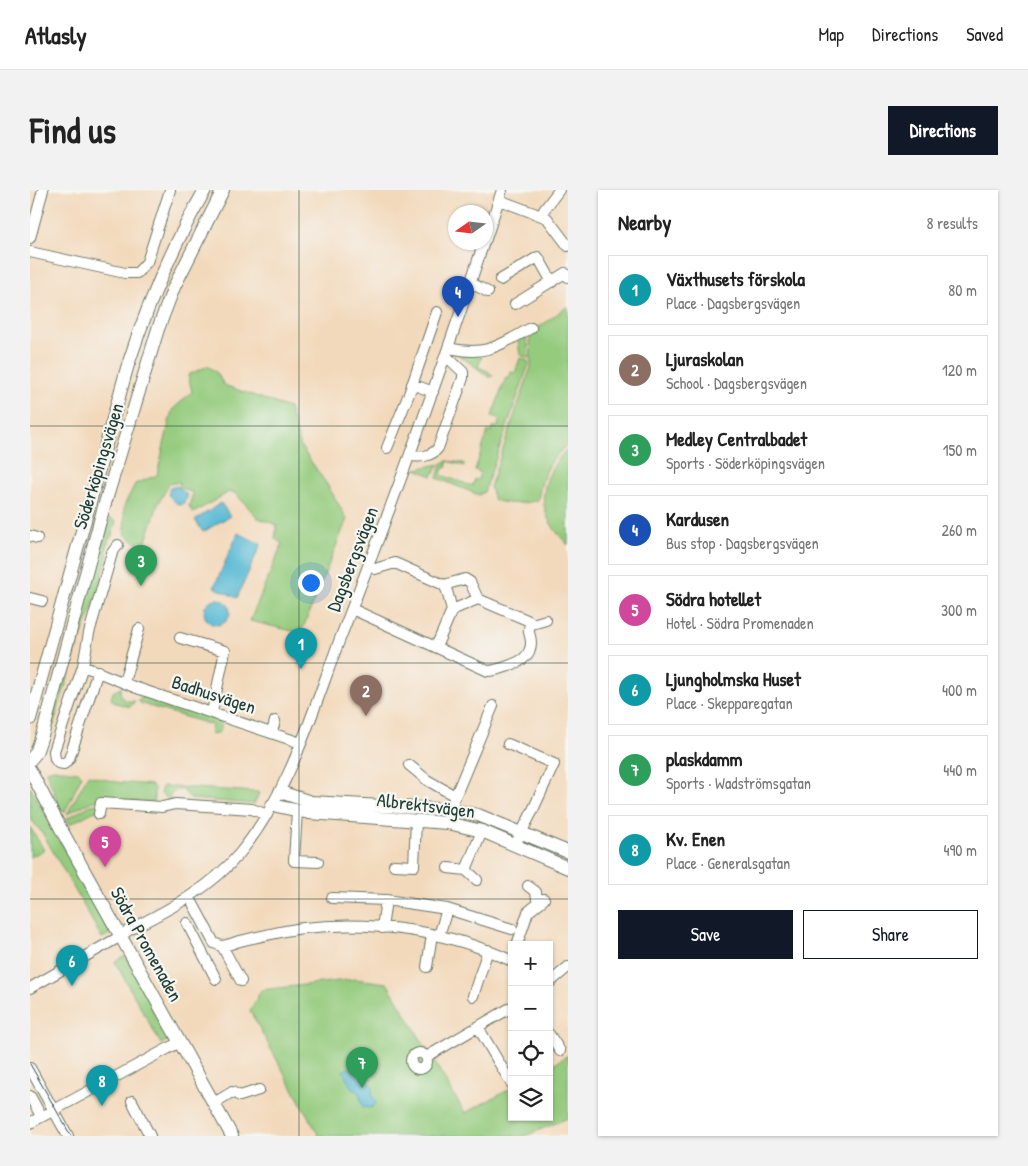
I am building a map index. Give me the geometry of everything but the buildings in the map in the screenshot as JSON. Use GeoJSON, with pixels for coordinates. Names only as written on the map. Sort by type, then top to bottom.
{"type":"FeatureCollection","features":[{"type":"Feature","properties":{"kind":"main road","name":"Söderköpingsvägen"},"geometry":{"type":"LineString","coordinates":[[30,719],[137,336],[174,246],[205,190]]}},
{"type":"Feature","properties":{"kind":"main road","name":"Söderköpingsvägen"},"geometry":{"type":"LineString","coordinates":[[30,760],[36,753],[44,729],[103,510],[158,329],[174,287],[223,190]]}},
{"type":"Feature","properties":{"kind":"main road","name":"Södra Promenaden"},"geometry":{"type":"LineString","coordinates":[[30,770],[51,812],[232,1136]]}},
{"type":"Feature","properties":{"kind":"main road","name":"Albrektsvägen"},"geometry":{"type":"LineString","coordinates":[[280,792],[311,802],[450,810],[478,815],[568,852]]}},
{"type":"Feature","properties":{"kind":"main road","name":"Albrektsvägen"},"geometry":{"type":"LineString","coordinates":[[270,810],[293,809],[309,813],[448,823],[482,831],[568,868]]}},
{"type":"Feature","properties":{"kind":"street"},"geometry":{"type":"LineString","coordinates":[[30,238],[34,210],[43,190]]}},
{"type":"Feature","properties":{"kind":"street"},"geometry":{"type":"LineString","coordinates":[[30,252],[125,273],[137,273],[147,262],[170,190]]}},
{"type":"Feature","properties":{"kind":"street"},"geometry":{"type":"LineString","coordinates":[[543,216],[544,210],[559,190]]}},
{"type":"Feature","properties":{"kind":"street"},"geometry":{"type":"LineString","coordinates":[[500,195],[543,216],[553,224],[568,246]]}},
{"type":"Feature","properties":{"kind":"street","name":"Dagsbergsvägen"},"geometry":{"type":"LineString","coordinates":[[493,216],[500,195]]}},
{"type":"Feature","properties":{"kind":"street","name":"Dagsbergsvägen"},"geometry":{"type":"LineString","coordinates":[[30,988],[129,930],[190,898],[205,887],[227,867],[253,837],[270,810],[280,792],[301,743],[410,456],[482,250]]}},
{"type":"Feature","properties":{"kind":"street"},"geometry":{"type":"LineString","coordinates":[[500,280],[538,257],[552,282]]}},
{"type":"Feature","properties":{"kind":"street"},"geometry":{"type":"LineString","coordinates":[[515,304],[565,274],[568,277]]}},
{"type":"Feature","properties":{"kind":"street"},"geometry":{"type":"LineString","coordinates":[[471,283],[488,292]]}},
{"type":"Feature","properties":{"kind":"street"},"geometry":{"type":"LineString","coordinates":[[387,448],[438,312]]}},
{"type":"Feature","properties":{"kind":"street"},"geometry":{"type":"LineString","coordinates":[[447,352],[477,352],[500,346],[531,328]]}},
{"type":"Feature","properties":{"kind":"street"},"geometry":{"type":"LineString","coordinates":[[410,456],[423,457],[434,453],[438,448],[463,378],[463,372],[447,352]]}},
{"type":"Feature","properties":{"kind":"street"},"geometry":{"type":"LineString","coordinates":[[412,384],[433,392]]}},
{"type":"Feature","properties":{"kind":"street"},"geometry":{"type":"LineString","coordinates":[[98,671],[69,759],[64,764],[58,763],[54,751],[82,666],[89,633],[112,553],[118,545]]}},
{"type":"Feature","properties":{"kind":"street"},"geometry":{"type":"LineString","coordinates":[[375,569],[395,564],[444,585],[465,579],[470,582],[478,599],[527,620],[531,624]]}},
{"type":"Feature","properties":{"kind":"street"},"geometry":{"type":"LineString","coordinates":[[436,647],[452,610],[444,585]]}},
{"type":"Feature","properties":{"kind":"street"},"geometry":{"type":"LineString","coordinates":[[30,598],[42,601]]}},
{"type":"Feature","properties":{"kind":"street"},"geometry":{"type":"LineString","coordinates":[[452,610],[478,599]]}},
{"type":"Feature","properties":{"kind":"street"},"geometry":{"type":"LineString","coordinates":[[352,609],[488,671],[495,671],[524,659],[532,644],[528,630],[531,624],[546,620]]}},
{"type":"Feature","properties":{"kind":"street"},"geometry":{"type":"LineString","coordinates":[[120,680],[139,629]]}},
{"type":"Feature","properties":{"kind":"street"},"geometry":{"type":"LineString","coordinates":[[180,638],[224,651],[212,712]]}},
{"type":"Feature","properties":{"kind":"street","name":"Badhusvägen"},"geometry":{"type":"LineString","coordinates":[[82,666],[134,686],[301,743]]}},
{"type":"Feature","properties":{"kind":"street"},"geometry":{"type":"LineString","coordinates":[[448,823],[455,796],[493,706]]}},
{"type":"Feature","properties":{"kind":"street"},"geometry":{"type":"LineString","coordinates":[[272,732],[275,721]]}},
{"type":"Feature","properties":{"kind":"street"},"geometry":{"type":"LineString","coordinates":[[508,744],[554,764],[516,846]]}},
{"type":"Feature","properties":{"kind":"street"},"geometry":{"type":"LineString","coordinates":[[409,766],[427,780],[455,796]]}},
{"type":"Feature","properties":{"kind":"street","name":"Albrektsvägen"},"geometry":{"type":"LineString","coordinates":[[99,814],[101,803],[162,807],[176,804],[270,810]]}},
{"type":"Feature","properties":{"kind":"street"},"geometry":{"type":"LineString","coordinates":[[293,809],[294,861],[318,862]]}},
{"type":"Feature","properties":{"kind":"street"},"geometry":{"type":"LineString","coordinates":[[394,865],[414,866],[416,820]]}},
{"type":"Feature","properties":{"kind":"street"},"geometry":{"type":"LineString","coordinates":[[466,870],[482,831]]}},
{"type":"Feature","properties":{"kind":"street"},"geometry":{"type":"LineString","coordinates":[[448,868],[466,870],[477,880]]}},
{"type":"Feature","properties":{"kind":"street"},"geometry":{"type":"LineString","coordinates":[[518,941],[528,912],[544,899],[537,900],[536,892],[528,886]]}},
{"type":"Feature","properties":{"kind":"street"},"geometry":{"type":"LineString","coordinates":[[190,898],[214,943],[222,946],[303,928],[329,926],[382,928],[436,935],[488,950],[508,958]]}},
{"type":"Feature","properties":{"kind":"street"},"geometry":{"type":"LineString","coordinates":[[332,898],[386,900],[447,909],[512,929]]}},
{"type":"Feature","properties":{"kind":"street"},"geometry":{"type":"LineString","coordinates":[[382,928],[386,900]]}},
{"type":"Feature","properties":{"kind":"street"},"geometry":{"type":"LineString","coordinates":[[427,967],[436,935],[447,909]]}},
{"type":"Feature","properties":{"kind":"street"},"geometry":{"type":"LineString","coordinates":[[187,924],[216,979]]}},
{"type":"Feature","properties":{"kind":"street"},"geometry":{"type":"LineString","coordinates":[[199,945],[212,938]]}},
{"type":"Feature","properties":{"kind":"street"},"geometry":{"type":"LineString","coordinates":[[222,946],[241,981]]}},
{"type":"Feature","properties":{"kind":"street"},"geometry":{"type":"LineString","coordinates":[[473,996],[488,950]]}},
{"type":"Feature","properties":{"kind":"street"},"geometry":{"type":"LineString","coordinates":[[553,980],[567,970]]}},
{"type":"Feature","properties":{"kind":"street"},"geometry":{"type":"LineString","coordinates":[[426,1057],[508,1009]]}},
{"type":"Feature","properties":{"kind":"street"},"geometry":{"type":"LineString","coordinates":[[478,1027],[508,1080]]}},
{"type":"Feature","properties":{"kind":"street"},"geometry":{"type":"LineString","coordinates":[[553,1040],[560,1051]]}},
{"type":"Feature","properties":{"kind":"street"},"geometry":{"type":"LineString","coordinates":[[30,1123],[180,1042]]}},
{"type":"Feature","properties":{"kind":"street"},"geometry":{"type":"LineString","coordinates":[[30,1068],[68,1136]]}},
{"type":"Feature","properties":{"kind":"street"},"geometry":{"type":"LineString","coordinates":[[214,1103],[232,1092],[240,1096],[259,1090]]}},
{"type":"Feature","properties":{"kind":"street"},"geometry":{"type":"LineString","coordinates":[[30,1096],[41,1116]]}},
{"type":"Feature","properties":{"kind":"street"},"geometry":{"type":"LineString","coordinates":[[132,1101],[150,1136]]}},
{"type":"Feature","properties":{"kind":"green space"},"geometry":{"type":"Polygon","coordinates":[[[568,306],[568,444],[547,469],[538,500],[505,503],[494,500],[490,487],[531,367],[530,334],[568,306]]]}},
{"type":"Feature","properties":{"kind":"green space"},"geometry":{"type":"Polygon","coordinates":[[[525,336],[528,345],[528,358],[520,355],[518,342],[525,336]]]}},
{"type":"Feature","properties":{"kind":"green space"},"geometry":{"type":"Polygon","coordinates":[[[458,354],[482,356],[478,367],[488,371],[493,376],[489,377],[458,354]]]}},
{"type":"Feature","properties":{"kind":"green space"},"geometry":{"type":"Polygon","coordinates":[[[520,358],[527,360],[529,364],[484,492],[479,495],[437,478],[441,464],[448,461],[441,475],[472,486],[475,479],[478,480],[480,472],[475,470],[488,431],[491,432],[493,426],[497,428],[500,419],[492,416],[506,377],[509,379],[511,372],[515,373],[520,358]]]}},
{"type":"Feature","properties":{"kind":"green space"},"geometry":{"type":"Polygon","coordinates":[[[208,366],[217,373],[224,385],[289,408],[301,447],[328,486],[347,519],[301,633],[250,621],[282,544],[275,538],[277,525],[258,518],[235,493],[229,492],[193,513],[189,506],[193,493],[179,487],[180,482],[169,484],[158,504],[145,544],[138,544],[125,534],[124,506],[135,484],[157,475],[172,410],[192,392],[188,375],[208,366]]]}},
{"type":"Feature","properties":{"kind":"green space"},"geometry":{"type":"Polygon","coordinates":[[[568,449],[568,545],[551,524],[546,514],[544,492],[557,460],[568,449]]]}},
{"type":"Feature","properties":{"kind":"green space"},"geometry":{"type":"Polygon","coordinates":[[[449,461],[464,463],[464,466],[449,461]]]}},
{"type":"Feature","properties":{"kind":"green space"},"geometry":{"type":"Polygon","coordinates":[[[439,464],[432,476],[416,469],[439,464]]]}},
{"type":"Feature","properties":{"kind":"green space"},"geometry":{"type":"Polygon","coordinates":[[[110,518],[116,522],[111,538],[109,538],[106,552],[108,554],[97,597],[79,642],[53,726],[48,731],[110,518]]]}},
{"type":"Feature","properties":{"kind":"green space"},"geometry":{"type":"Polygon","coordinates":[[[122,687],[120,691],[123,698],[127,701],[135,701],[130,707],[116,703],[111,699],[113,692],[122,687]]]}},
{"type":"Feature","properties":{"kind":"green space"},"geometry":{"type":"Polygon","coordinates":[[[145,696],[221,721],[221,730],[218,733],[210,734],[212,725],[142,704],[137,700],[145,696]]]}},
{"type":"Feature","properties":{"kind":"green space"},"geometry":{"type":"Polygon","coordinates":[[[54,769],[78,772],[82,775],[65,812],[61,811],[46,771],[54,769]]]}},
{"type":"Feature","properties":{"kind":"green space"},"geometry":{"type":"Polygon","coordinates":[[[88,775],[116,782],[151,785],[154,788],[154,802],[99,800],[90,802],[67,814],[88,775]]]}},
{"type":"Feature","properties":{"kind":"green space"},"geometry":{"type":"Polygon","coordinates":[[[163,786],[259,793],[254,804],[191,799],[183,790],[174,791],[169,798],[161,794],[163,786]]]}},
{"type":"Feature","properties":{"kind":"green space"},"geometry":{"type":"Polygon","coordinates":[[[30,787],[112,933],[102,938],[43,834],[30,818],[30,787]]]}},
{"type":"Feature","properties":{"kind":"green space"},"geometry":{"type":"Polygon","coordinates":[[[100,804],[98,811],[70,824],[67,818],[91,805],[100,804]]]}},
{"type":"Feature","properties":{"kind":"green space"},"geometry":{"type":"Polygon","coordinates":[[[30,827],[44,850],[30,857],[30,827]]]}},
{"type":"Feature","properties":{"kind":"green space"},"geometry":{"type":"Polygon","coordinates":[[[125,956],[169,1035],[167,1041],[161,1044],[115,962],[125,956]]]}},
{"type":"Feature","properties":{"kind":"green space"},"geometry":{"type":"Polygon","coordinates":[[[356,979],[387,983],[465,1113],[508,1090],[508,1121],[553,1121],[553,1064],[568,1055],[568,1118],[525,1136],[319,1136],[250,1011],[261,990],[356,979]]]}},
{"type":"Feature","properties":{"kind":"water"},"geometry":{"type":"Polygon","coordinates":[[[177,486],[187,495],[182,505],[177,504],[168,495],[170,488],[177,486]]]}},
{"type":"Feature","properties":{"kind":"water"},"geometry":{"type":"Polygon","coordinates":[[[221,503],[230,516],[203,532],[195,520],[221,503]]]}},
{"type":"Feature","properties":{"kind":"water"},"geometry":{"type":"Polygon","coordinates":[[[238,533],[261,544],[237,598],[214,587],[238,533]]]}},
{"type":"Feature","properties":{"kind":"water"},"geometry":{"type":"Polygon","coordinates":[[[217,599],[226,603],[230,612],[226,621],[217,625],[208,621],[204,612],[208,603],[217,599]]]}},
{"type":"Feature","properties":{"kind":"water"},"geometry":{"type":"Polygon","coordinates":[[[350,1067],[356,1075],[365,1078],[373,1087],[372,1096],[376,1104],[371,1108],[363,1107],[359,1093],[351,1087],[343,1071],[350,1067]]]}},
{"type":"Feature","properties":{"kind":"tram line"},"geometry":{"type":"LineString","coordinates":[[30,1064],[71,1136]]}},
{"type":"Feature","properties":{"kind":"place","name":"Kardusen"},"geometry":{"type":"Point","coordinates":[458,317]}},
{"type":"Feature","properties":{"kind":"place","name":"Medley Centralbadet"},"geometry":{"type":"Point","coordinates":[141,586]}},
{"type":"Feature","properties":{"kind":"place","name":"Växthusets förskola"},"geometry":{"type":"Point","coordinates":[301,669]}},
{"type":"Feature","properties":{"kind":"place","name":"Ljuraskolan"},"geometry":{"type":"Point","coordinates":[366,716]}},
{"type":"Feature","properties":{"kind":"place","name":"Södra hotellet"},"geometry":{"type":"Point","coordinates":[105,867]}},
{"type":"Feature","properties":{"kind":"place","name":"Ljungholmska Huset"},"geometry":{"type":"Point","coordinates":[72,986]}},
{"type":"Feature","properties":{"kind":"place","name":"plaskdamm"},"geometry":{"type":"Point","coordinates":[362,1088]}},
{"type":"Feature","properties":{"kind":"place","name":"Kv. Enen"},"geometry":{"type":"Point","coordinates":[102,1106]}}]}
